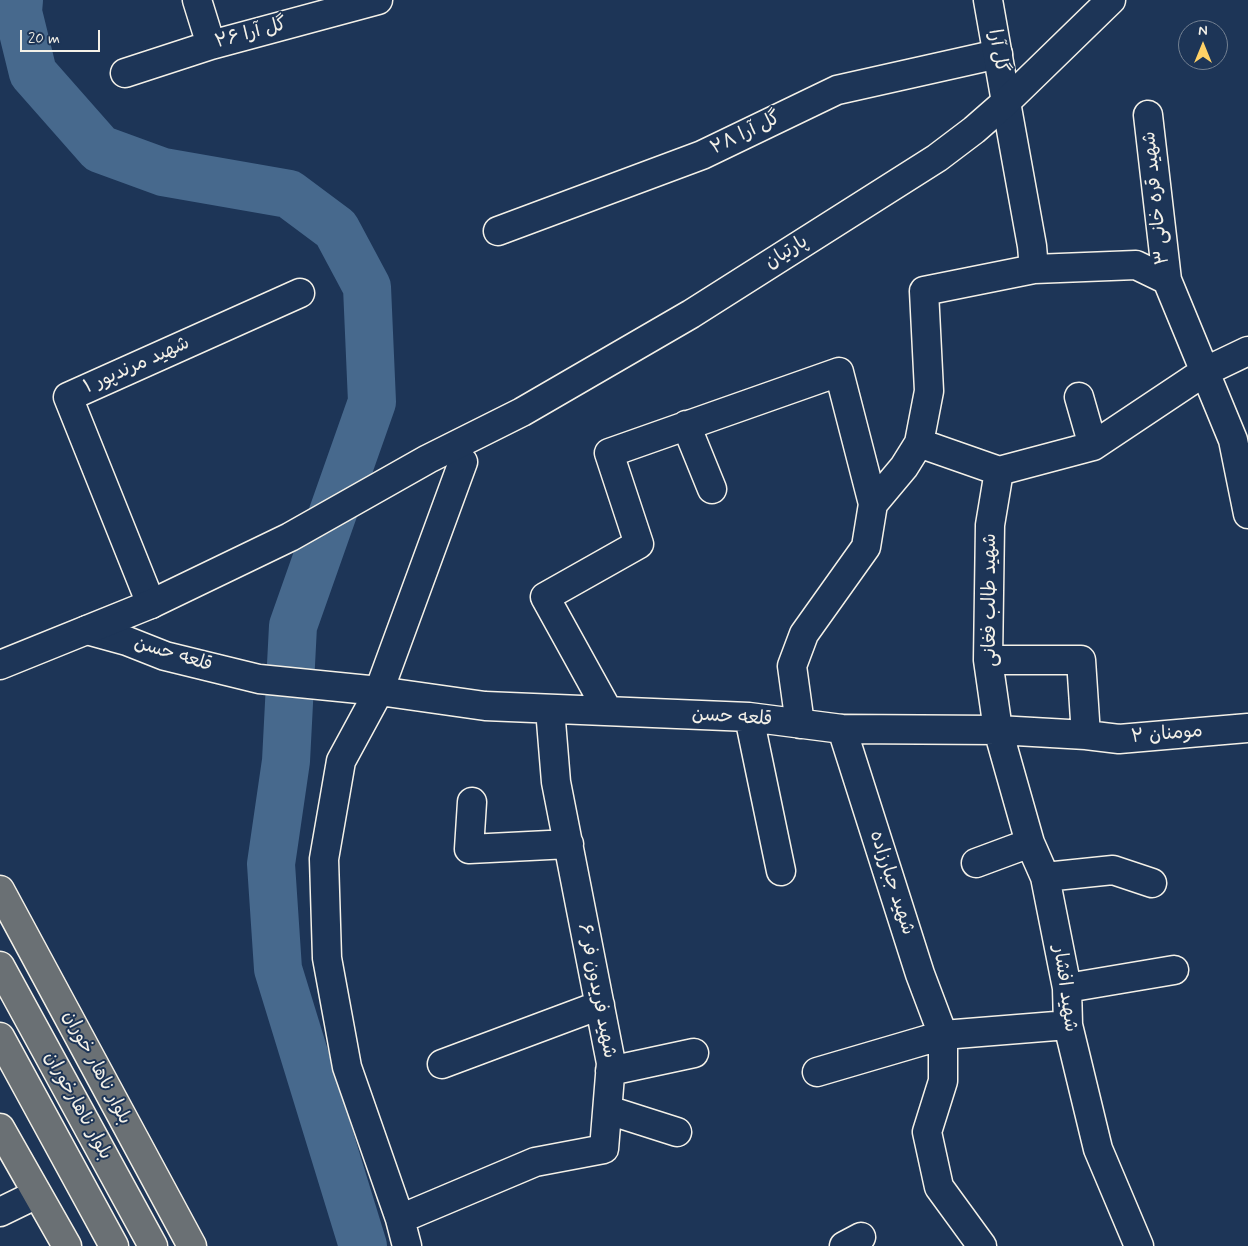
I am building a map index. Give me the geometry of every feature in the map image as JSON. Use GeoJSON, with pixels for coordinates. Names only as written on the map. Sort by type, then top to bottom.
{"type":"FeatureCollection","features":[{"type":"Feature","properties":{"kind":"main road","name":"بلوار ناهار خوران"},"geometry":{"type":"LineString","coordinates":[[0,890],[192,1246]]}},
{"type":"Feature","properties":{"kind":"main road","name":"بلوار ناهارخوران"},"geometry":{"type":"LineString","coordinates":[[0,966],[154,1246]]}},
{"type":"Feature","properties":{"kind":"main road","name":"بلوار ناهارخوران"},"geometry":{"type":"LineString","coordinates":[[0,1037],[114,1246]]}},
{"type":"Feature","properties":{"kind":"main road"},"geometry":{"type":"LineString","coordinates":[[0,1128],[67,1246]]}},
{"type":"Feature","properties":{"kind":"street"},"geometry":{"type":"LineString","coordinates":[[197,0],[211,45]]}},
{"type":"Feature","properties":{"kind":"street","name":"۲۶ گل آرا"},"geometry":{"type":"LineString","coordinates":[[125,73],[211,45],[378,0]]}},
{"type":"Feature","properties":{"kind":"street","name":"گل آرا"},"geometry":{"type":"LineString","coordinates":[[988,0],[1032,246],[1034,269]]}},
{"type":"Feature","properties":{"kind":"street","name":"پارتیان"},"geometry":{"type":"LineString","coordinates":[[0,665],[151,604],[290,537],[428,459],[522,412],[691,314],[937,158],[974,130],[1006,102],[1111,0]]}},
{"type":"Feature","properties":{"kind":"street","name":"۲۸ گل آرا"},"geometry":{"type":"LineString","coordinates":[[498,231],[702,155],[837,90],[998,54]]}},
{"type":"Feature","properties":{"kind":"street","name":"شهید قره خانی ۳"},"geometry":{"type":"LineString","coordinates":[[1148,115],[1167,280],[1204,372],[1240,439],[1248,514]]}},
{"type":"Feature","properties":{"kind":"street"},"geometry":{"type":"LineString","coordinates":[[873,504],[904,467],[919,443],[929,391],[924,291],[1034,269],[1136,265],[1167,280]]}},
{"type":"Feature","properties":{"kind":"street","name":"شهید مرندپور ۱"},"geometry":{"type":"LineString","coordinates":[[151,604],[68,397],[300,293]]}},
{"type":"Feature","properties":{"kind":"street"},"geometry":{"type":"LineString","coordinates":[[919,443],[999,471],[1093,446],[1204,372],[1248,351]]}},
{"type":"Feature","properties":{"kind":"street"},"geometry":{"type":"LineString","coordinates":[[608,711],[545,597],[639,544],[609,453],[839,372],[873,504],[866,547],[804,634],[792,666],[800,724]]}},
{"type":"Feature","properties":{"kind":"street"},"geometry":{"type":"LineString","coordinates":[[1079,397],[1093,446]]}},
{"type":"Feature","properties":{"kind":"street"},"geometry":{"type":"LineString","coordinates":[[686,425],[712,489]]}},
{"type":"Feature","properties":{"kind":"street"},"geometry":{"type":"LineString","coordinates":[[407,1246],[400,1219],[346,1067],[327,958],[324,859],[341,761],[379,691],[463,462]]}},
{"type":"Feature","properties":{"kind":"street","name":"شهید طالب فغانی"},"geometry":{"type":"LineString","coordinates":[[998,730],[988,660],[990,525],[999,471]]}},
{"type":"Feature","properties":{"kind":"street","name":"قلعه حسن"},"geometry":{"type":"LineString","coordinates":[[87,630],[127,641],[165,656],[259,678],[379,691],[485,706],[749,717],[842,729],[998,730],[1086,734]]}},
{"type":"Feature","properties":{"kind":"street"},"geometry":{"type":"LineString","coordinates":[[988,660],[1081,660],[1086,734]]}},
{"type":"Feature","properties":{"kind":"street","name":"شهید فریدون فر ۶"},"geometry":{"type":"LineString","coordinates":[[400,1219],[535,1162],[604,1149],[611,1063],[556,782],[550,708]]}},
{"type":"Feature","properties":{"kind":"street"},"geometry":{"type":"LineString","coordinates":[[749,717],[781,871]]}},
{"type":"Feature","properties":{"kind":"street","name":"۲ مومنان"},"geometry":{"type":"LineString","coordinates":[[1086,734],[1119,738],[1248,728]]}},
{"type":"Feature","properties":{"kind":"street","name":"شهید جبارزاده"},"geometry":{"type":"LineString","coordinates":[[842,729],[920,974],[943,1035]]}},
{"type":"Feature","properties":{"kind":"street","name":"شهید افشار"},"geometry":{"type":"LineString","coordinates":[[998,730],[1030,843],[1045,876],[1067,988],[1068,1025],[1098,1149],[1138,1246]]}},
{"type":"Feature","properties":{"kind":"street"},"geometry":{"type":"LineString","coordinates":[[472,802],[469,849],[568,844]]}},
{"type":"Feature","properties":{"kind":"street"},"geometry":{"type":"LineString","coordinates":[[976,863],[1030,843]]}},
{"type":"Feature","properties":{"kind":"street"},"geometry":{"type":"LineString","coordinates":[[1045,876],[1113,870],[1152,883]]}},
{"type":"Feature","properties":{"kind":"street"},"geometry":{"type":"LineString","coordinates":[[1067,988],[1174,970]]}},
{"type":"Feature","properties":{"kind":"street"},"geometry":{"type":"LineString","coordinates":[[442,1064],[600,1005]]}},
{"type":"Feature","properties":{"kind":"street"},"geometry":{"type":"LineString","coordinates":[[818,1072],[943,1035],[1068,1025]]}},
{"type":"Feature","properties":{"kind":"street"},"geometry":{"type":"LineString","coordinates":[[943,1035],[943,1081],[927,1132],[939,1187],[982,1246]]}},
{"type":"Feature","properties":{"kind":"street"},"geometry":{"type":"LineString","coordinates":[[610,1072],[694,1053]]}},
{"type":"Feature","properties":{"kind":"street"},"geometry":{"type":"LineString","coordinates":[[608,1110],[677,1132]]}},
{"type":"Feature","properties":{"kind":"street"},"geometry":{"type":"LineString","coordinates":[[0,1212],[37,1194]]}},
{"type":"Feature","properties":{"kind":"waterway"},"geometry":{"type":"LineString","coordinates":[[19,0],[18,12],[33,73],[100,149],[163,172],[289,194],[336,229],[367,287],[372,402],[293,626],[286,761],[271,864],[278,969],[363,1246]]}}]}
